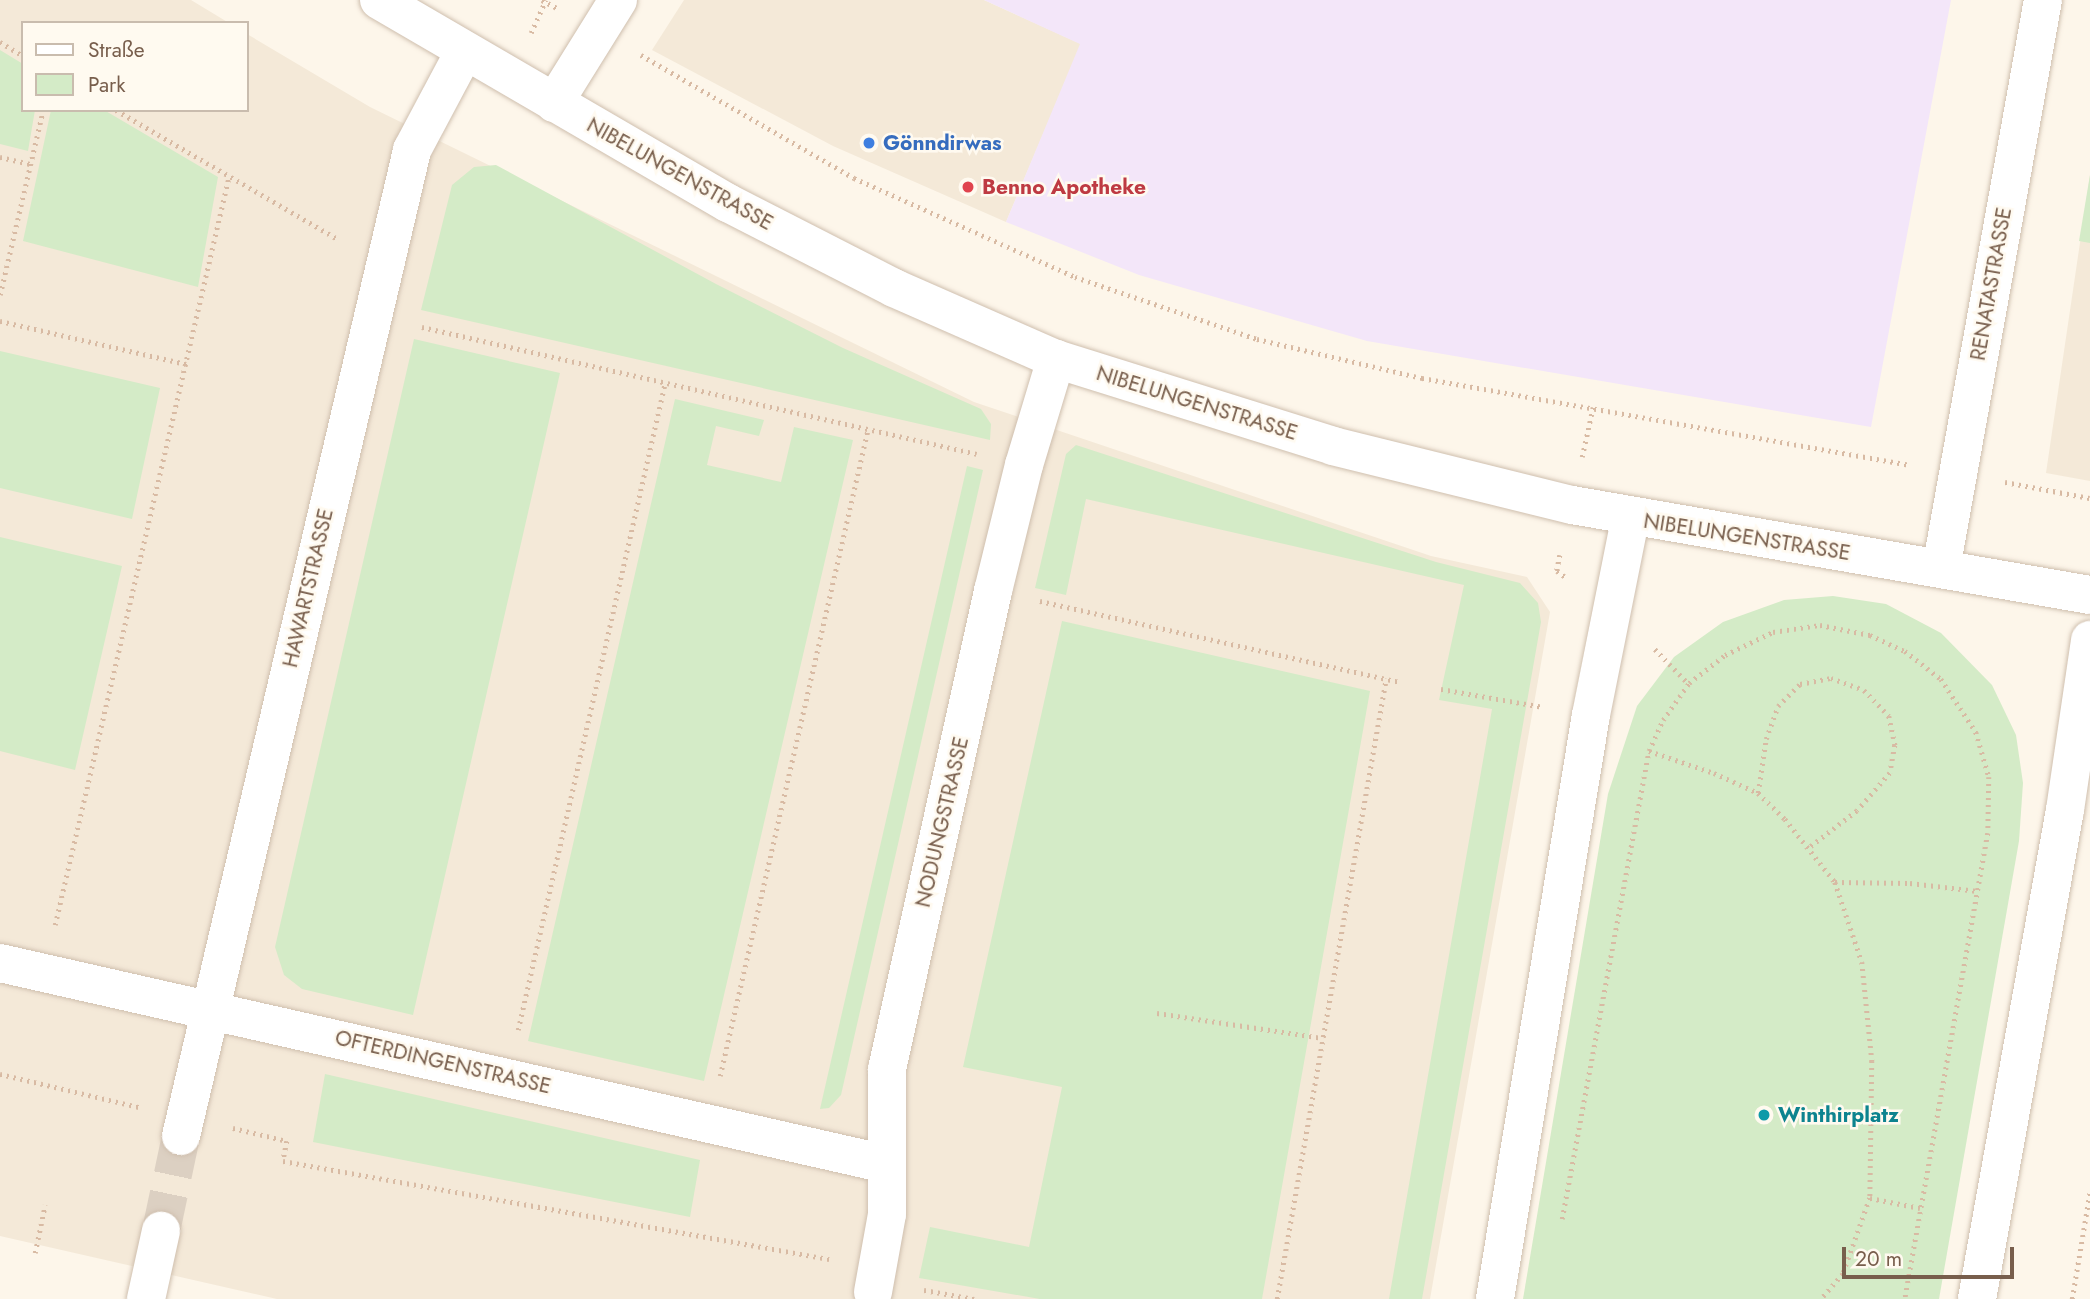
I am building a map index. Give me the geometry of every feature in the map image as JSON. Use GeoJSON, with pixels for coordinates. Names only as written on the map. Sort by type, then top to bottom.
{"type":"FeatureCollection","features":[{"type":"Feature","properties":{"kind":"street","name":"NIBELUNGENSTRASSE"},"geometry":{"type":"LineString","coordinates":[[379,0],[554,103],[802,241],[894,288],[1056,359],[1333,446],[1630,519],[2090,595]]}},
{"type":"Feature","properties":{"kind":"street","name":"RENATASTRASSE"},"geometry":{"type":"LineString","coordinates":[[1941,569],[1956,473],[2043,0]]}},
{"type":"Feature","properties":{"kind":"street"},"geometry":{"type":"LineString","coordinates":[[554,103],[609,15]]}},
{"type":"Feature","properties":{"kind":"street","name":"HAWARTSTRASSE"},"geometry":{"type":"LineString","coordinates":[[183,1126],[370,315],[412,150],[464,51]]}},
{"type":"Feature","properties":{"kind":"street","name":"NODUNGSTRASSE"},"geometry":{"type":"LineString","coordinates":[[875,1280],[887,1214],[887,1069],[1024,465],[1056,359]]}},
{"type":"Feature","properties":{"kind":"street"},"geometry":{"type":"LineString","coordinates":[[1495,1299],[1591,715],[1630,519]]}},
{"type":"Feature","properties":{"kind":"street"},"geometry":{"type":"LineString","coordinates":[[1977,1299],[2065,810],[2090,640]]}},
{"type":"Feature","properties":{"kind":"street","name":"OFTERDINGENSTRASSE"},"geometry":{"type":"LineString","coordinates":[[0,963],[212,1008],[886,1164]]}},
{"type":"Feature","properties":{"kind":"street"},"geometry":{"type":"LineString","coordinates":[[146,1299],[161,1231]]}},
{"type":"Feature","properties":{"kind":"path"},"geometry":{"type":"LineString","coordinates":[[542,0],[609,15],[854,178],[1075,277],[1256,339],[1422,378],[2090,498]]}},
{"type":"Feature","properties":{"kind":"path"},"geometry":{"type":"LineString","coordinates":[[0,42],[21,55]]}},
{"type":"Feature","properties":{"kind":"path"},"geometry":{"type":"LineString","coordinates":[[0,295],[43,112]]}},
{"type":"Feature","properties":{"kind":"path"},"geometry":{"type":"LineString","coordinates":[[119,112],[383,265]]}},
{"type":"Feature","properties":{"kind":"path"},"geometry":{"type":"LineString","coordinates":[[0,157],[30,164]]}},
{"type":"Feature","properties":{"kind":"path"},"geometry":{"type":"LineString","coordinates":[[54,930],[229,176]]}},
{"type":"Feature","properties":{"kind":"path"},"geometry":{"type":"LineString","coordinates":[[370,315],[1024,465]]}},
{"type":"Feature","properties":{"kind":"path"},"geometry":{"type":"LineString","coordinates":[[0,321],[186,364]]}},
{"type":"Feature","properties":{"kind":"path"},"geometry":{"type":"LineString","coordinates":[[516,1038],[665,383]]}},
{"type":"Feature","properties":{"kind":"path"},"geometry":{"type":"LineString","coordinates":[[718,1086],[868,429]]}},
{"type":"Feature","properties":{"kind":"path"},"geometry":{"type":"LineString","coordinates":[[1072,609],[1398,682]]}},
{"type":"Feature","properties":{"kind":"path"},"geometry":{"type":"LineString","coordinates":[[1560,1231],[1648,751],[1689,683],[1726,655],[1773,632],[1820,625],[1870,635],[1905,651],[1941,679],[1976,732],[1989,777],[1988,833],[1905,1299]]}},
{"type":"Feature","properties":{"kind":"path"},"geometry":{"type":"LineString","coordinates":[[1758,793],[1766,739],[1778,706],[1801,684],[1831,678],[1864,690],[1889,716],[1895,745],[1890,773],[1857,811],[1810,847]]}},
{"type":"Feature","properties":{"kind":"path"},"geometry":{"type":"LineString","coordinates":[[1277,1299],[1386,679]]}},
{"type":"Feature","properties":{"kind":"path"},"geometry":{"type":"LineString","coordinates":[[1441,689],[1591,715]]}},
{"type":"Feature","properties":{"kind":"path"},"geometry":{"type":"LineString","coordinates":[[1648,751],[1714,773],[1758,793],[1810,847],[1835,883],[1862,962],[1872,1061],[1870,1198],[1843,1274],[1821,1299]]}},
{"type":"Feature","properties":{"kind":"path"},"geometry":{"type":"LineString","coordinates":[[1835,883],[1910,883],[1978,891]]}},
{"type":"Feature","properties":{"kind":"path"},"geometry":{"type":"LineString","coordinates":[[1157,1013],[1323,1038]]}},
{"type":"Feature","properties":{"kind":"path"},"geometry":{"type":"LineString","coordinates":[[0,1074],[183,1126],[287,1142],[283,1161],[875,1280]]}},
{"type":"Feature","properties":{"kind":"path"},"geometry":{"type":"LineString","coordinates":[[2072,1299],[2090,1192]]}},
{"type":"Feature","properties":{"kind":"path"},"geometry":{"type":"LineString","coordinates":[[1870,1198],[1921,1208]]}},
{"type":"Feature","properties":{"kind":"path"},"geometry":{"type":"LineString","coordinates":[[35,1253],[45,1205]]}},
{"type":"Feature","properties":{"kind":"shaded area"},"geometry":{"type":"Polygon","coordinates":[[[0,0],[191,0],[226,21],[21,21],[21,112],[248,112],[248,35],[370,107],[974,402],[1431,556],[1527,577],[1550,612],[1430,1299],[277,1299],[0,1236],[0,0]]]}},
{"type":"Feature","properties":{"kind":"shaded area"},"geometry":{"type":"Polygon","coordinates":[[[684,0],[984,0],[1081,44],[1006,222],[833,146],[652,50],[684,0]]]}},
{"type":"Feature","properties":{"kind":"shaded area"},"geometry":{"type":"Polygon","coordinates":[[[984,0],[1951,0],[1871,427],[1367,341],[1139,275],[1006,222],[1080,44],[984,0]]]}},
{"type":"Feature","properties":{"kind":"shaded area"},"geometry":{"type":"Polygon","coordinates":[[[2090,175],[2090,481],[2046,473],[2090,175]]]}},
{"type":"Feature","properties":{"kind":"green space"},"geometry":{"type":"Polygon","coordinates":[[[0,50],[21,63],[21,112],[35,112],[28,151],[0,144],[0,50]]]}},
{"type":"Feature","properties":{"kind":"green space"},"geometry":{"type":"Polygon","coordinates":[[[51,112],[107,112],[218,177],[198,287],[23,241],[51,112]]]}},
{"type":"Feature","properties":{"kind":"green space"},"geometry":{"type":"Polygon","coordinates":[[[496,165],[716,284],[843,348],[981,409],[991,424],[990,440],[421,310],[452,185],[474,167],[496,165]]]}},
{"type":"Feature","properties":{"kind":"green space"},"geometry":{"type":"Polygon","coordinates":[[[2090,175],[2090,243],[2079,241],[2090,175]]]}},
{"type":"Feature","properties":{"kind":"green space"},"geometry":{"type":"Polygon","coordinates":[[[414,339],[560,373],[413,1015],[302,989],[284,975],[275,947],[414,339]]]}},
{"type":"Feature","properties":{"kind":"green space"},"geometry":{"type":"Polygon","coordinates":[[[0,351],[160,388],[132,519],[0,488],[0,351]]]}},
{"type":"Feature","properties":{"kind":"green space"},"geometry":{"type":"Polygon","coordinates":[[[675,399],[764,420],[759,436],[716,426],[707,465],[781,482],[794,427],[853,440],[704,1081],[528,1041],[675,399]]]}},
{"type":"Feature","properties":{"kind":"green space"},"geometry":{"type":"Polygon","coordinates":[[[1076,445],[1436,562],[1520,583],[1538,603],[1541,622],[1422,1299],[1389,1299],[1492,709],[1439,700],[1464,585],[1086,499],[1066,595],[1035,588],[1066,454],[1076,445]]]}},
{"type":"Feature","properties":{"kind":"green space"},"geometry":{"type":"Polygon","coordinates":[[[967,466],[983,470],[841,1095],[829,1108],[820,1109],[967,466]]]}},
{"type":"Feature","properties":{"kind":"green space"},"geometry":{"type":"Polygon","coordinates":[[[0,537],[122,566],[75,770],[0,751],[0,537]]]}},
{"type":"Feature","properties":{"kind":"green space"},"geometry":{"type":"Polygon","coordinates":[[[1833,596],[1886,604],[1941,633],[1992,685],[2016,735],[2023,783],[2019,841],[1939,1299],[1523,1299],[1608,794],[1637,706],[1674,657],[1723,622],[1784,600],[1833,596]]]}},
{"type":"Feature","properties":{"kind":"green space"},"geometry":{"type":"Polygon","coordinates":[[[1062,621],[1370,691],[1262,1299],[1040,1299],[919,1278],[930,1227],[1029,1247],[1062,1087],[963,1067],[1062,621]]]}},
{"type":"Feature","properties":{"kind":"green space"},"geometry":{"type":"Polygon","coordinates":[[[325,1074],[700,1160],[690,1217],[313,1142],[325,1074]]]}},
{"type":"Feature","properties":{"kind":"tunnel"},"geometry":{"type":"LineString","coordinates":[[161,1231],[181,1136]]}},
{"type":"Feature","properties":{"kind":"place","name":"Gönndirwas"},"geometry":{"type":"Point","coordinates":[869,143]}},
{"type":"Feature","properties":{"kind":"place","name":"Benno Apotheke"},"geometry":{"type":"Point","coordinates":[968,187]}},
{"type":"Feature","properties":{"kind":"place","name":"Winthirplatz"},"geometry":{"type":"Point","coordinates":[1764,1115]}}]}
